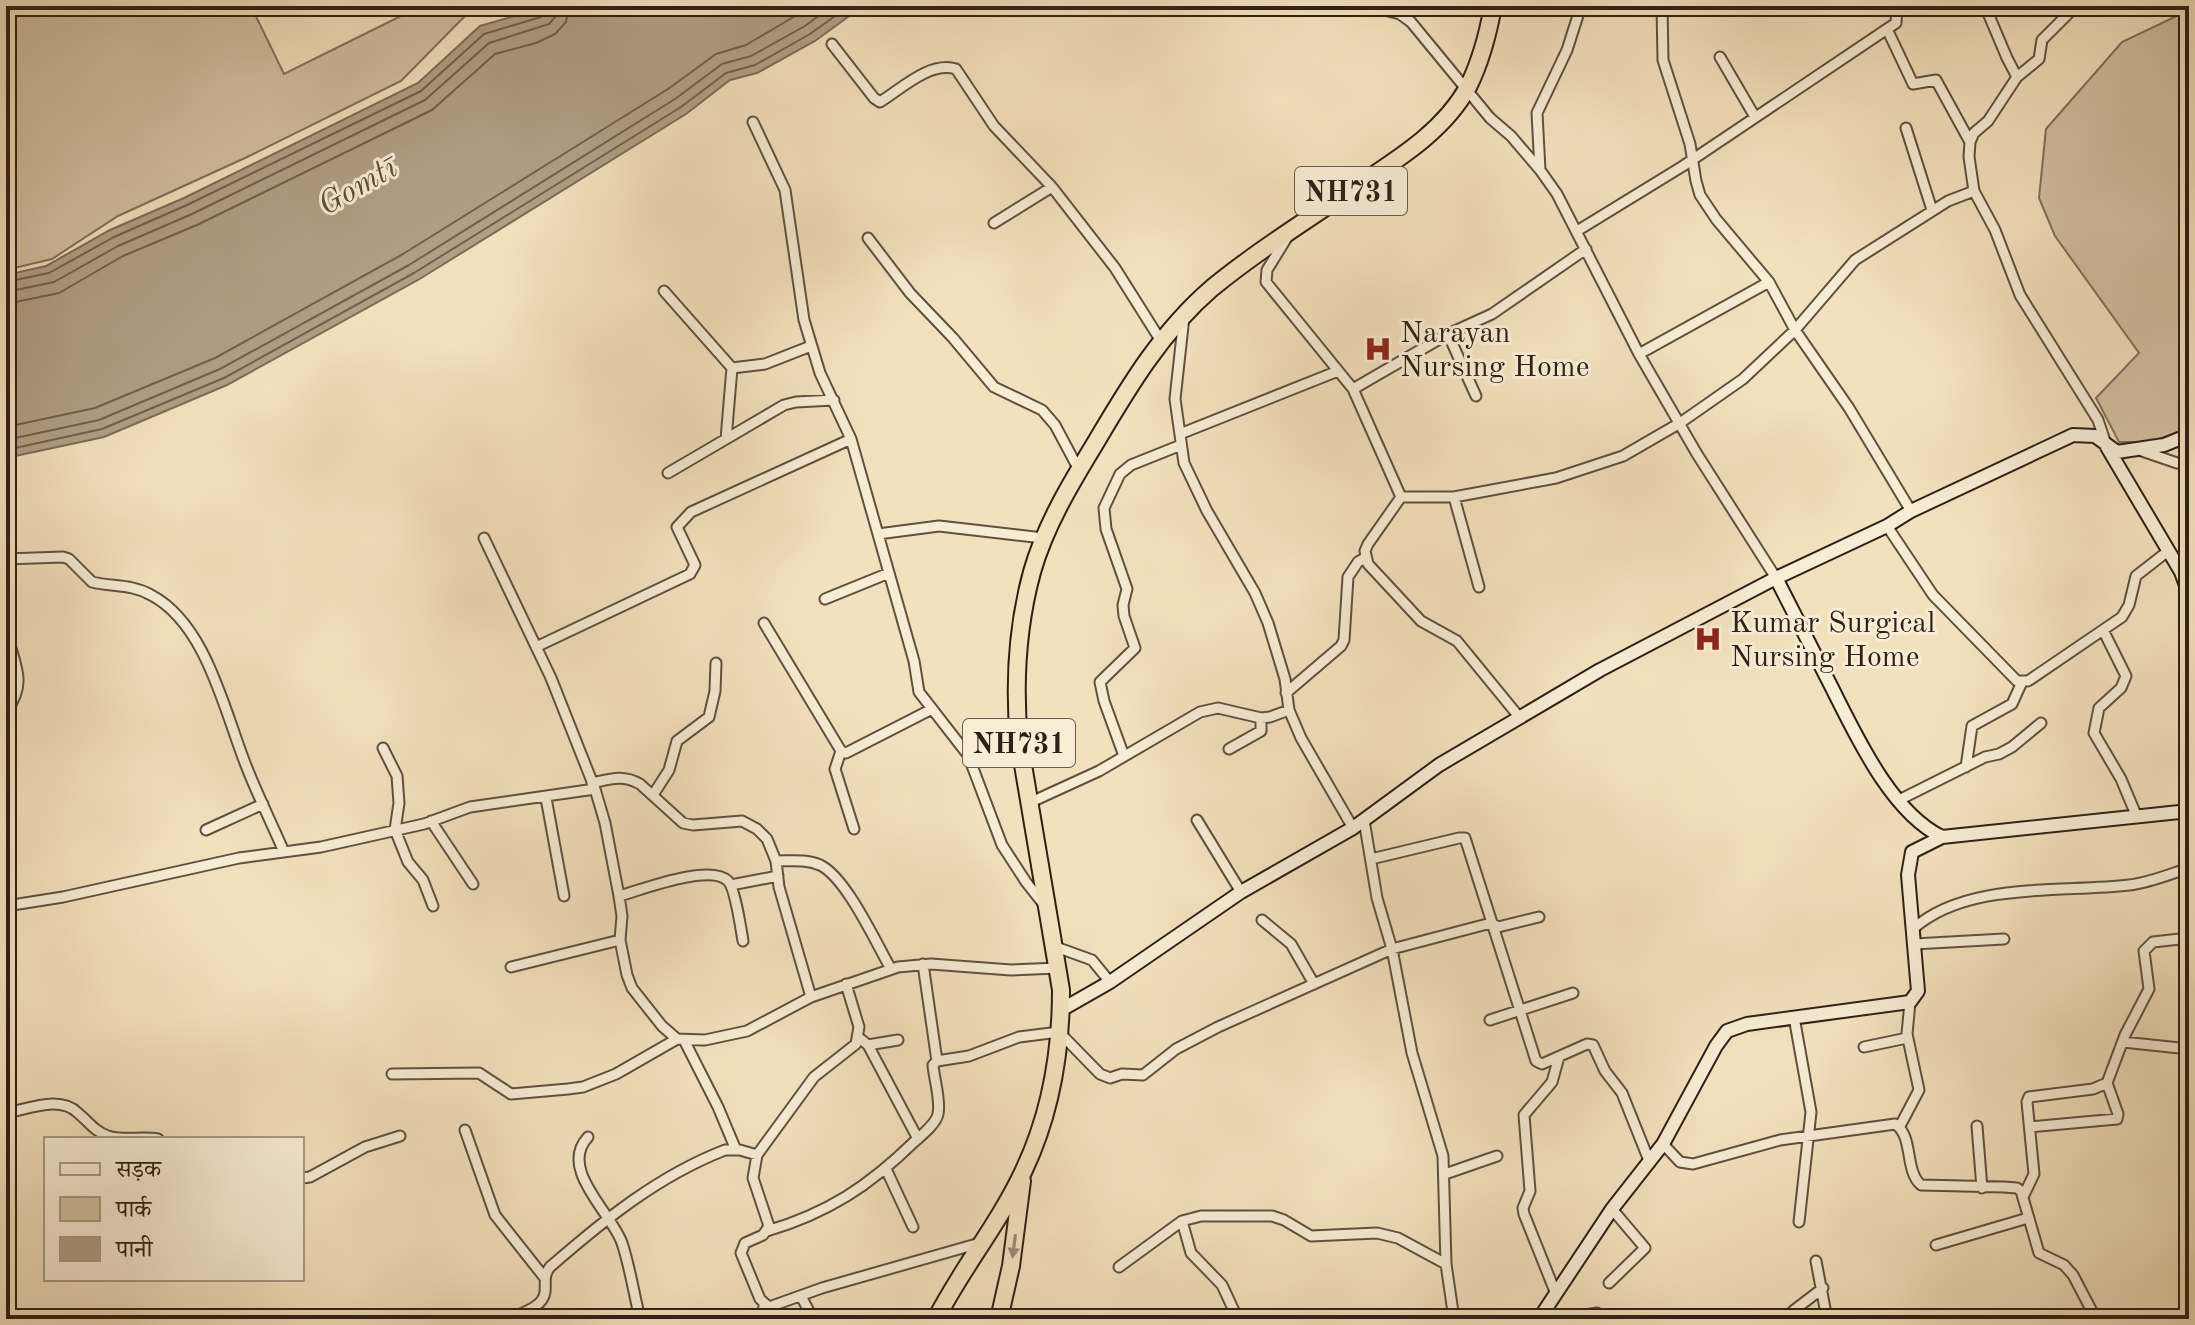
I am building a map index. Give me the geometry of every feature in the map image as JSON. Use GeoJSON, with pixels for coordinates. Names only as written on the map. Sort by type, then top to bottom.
{"type":"FeatureCollection","features":[{"type":"Feature","properties":{"kind":"highway","name":"NH731"},"geometry":{"type":"LineString","coordinates":[[936,1319],[1023,1172],[1046,1106],[1059,1032],[1061,1010],[1056,947],[1029,803],[1016,703],[1018,653],[1029,584],[1043,538],[1079,470],[1133,380],[1161,341],[1184,314],[1230,274],[1400,157],[1438,125],[1467,88],[1487,36],[1493,6]]}},
{"type":"Feature","properties":{"kind":"highway","name":"NH731"},"geometry":{"type":"LineString","coordinates":[[999,1319],[1011,1266],[1023,1172]]}},
{"type":"Feature","properties":{"kind":"street"},"geometry":{"type":"LineString","coordinates":[[1368,6],[1397,10],[1411,22],[1490,118],[1511,136],[1540,170],[1557,194],[1639,354],[1776,578],[1865,753],[1913,817],[1942,837]]}},
{"type":"Feature","properties":{"kind":"street"},"geometry":{"type":"LineString","coordinates":[[1540,170],[1537,113],[1567,50],[1581,6]]}},
{"type":"Feature","properties":{"kind":"street"},"geometry":{"type":"LineString","coordinates":[[1662,6],[1663,60],[1693,158],[1700,195],[1769,282],[1795,330],[1849,408],[1911,511]]}},
{"type":"Feature","properties":{"kind":"street"},"geometry":{"type":"LineString","coordinates":[[1577,231],[1896,23],[1897,6]]}},
{"type":"Feature","properties":{"kind":"street"},"geometry":{"type":"LineString","coordinates":[[1985,6],[2017,77]]}},
{"type":"Feature","properties":{"kind":"street"},"geometry":{"type":"LineString","coordinates":[[2076,6],[2042,40],[2039,59],[2017,77],[1988,121],[1974,133],[1969,157],[1974,191],[1995,230],[2020,295],[2098,420],[2107,447],[2181,572],[2189,594]]}},
{"type":"Feature","properties":{"kind":"street"},"geometry":{"type":"LineString","coordinates":[[1887,29],[1913,84],[1936,80],[1970,142]]}},
{"type":"Feature","properties":{"kind":"street"},"geometry":{"type":"LineString","coordinates":[[832,44],[880,102],[932,69],[947,66],[956,69],[994,126],[1052,187],[1115,268],[1161,341]]}},
{"type":"Feature","properties":{"kind":"street"},"geometry":{"type":"LineString","coordinates":[[1720,57],[1755,117]]}},
{"type":"Feature","properties":{"kind":"street"},"geometry":{"type":"LineString","coordinates":[[753,122],[785,190],[800,301],[811,346],[820,373],[851,439],[914,661],[919,692],[968,755],[1002,845],[1049,912]]}},
{"type":"Feature","properties":{"kind":"street"},"geometry":{"type":"LineString","coordinates":[[1906,128],[1932,210]]}},
{"type":"Feature","properties":{"kind":"street"},"geometry":{"type":"LineString","coordinates":[[994,223],[1052,187]]}},
{"type":"Feature","properties":{"kind":"street"},"geometry":{"type":"LineString","coordinates":[[1401,497],[1454,497],[1556,478],[1623,456],[1680,423],[1743,379],[1795,330],[1855,260],[1932,210],[1974,191]]}},
{"type":"Feature","properties":{"kind":"street"},"geometry":{"type":"LineString","coordinates":[[1291,231],[1267,270],[1266,282],[1353,389],[1401,497]]}},
{"type":"Feature","properties":{"kind":"street"},"geometry":{"type":"LineString","coordinates":[[868,238],[910,293],[994,387],[1042,410],[1055,425],[1079,470]]}},
{"type":"Feature","properties":{"kind":"street"},"geometry":{"type":"LineString","coordinates":[[1353,389],[1448,334],[1492,314],[1586,249]]}},
{"type":"Feature","properties":{"kind":"street"},"geometry":{"type":"LineString","coordinates":[[1639,354],[1769,282]]}},
{"type":"Feature","properties":{"kind":"street"},"geometry":{"type":"LineString","coordinates":[[664,291],[732,368],[726,439]]}},
{"type":"Feature","properties":{"kind":"street"},"geometry":{"type":"LineString","coordinates":[[1184,314],[1175,399],[1184,463],[1192,484],[1255,593],[1268,623],[1285,679],[1289,710],[1328,788],[1358,824],[1371,859],[1412,1053],[1443,1156],[1446,1264],[1454,1319]]}},
{"type":"Feature","properties":{"kind":"street"},"geometry":{"type":"LineString","coordinates":[[1448,334],[1476,396]]}},
{"type":"Feature","properties":{"kind":"street"},"geometry":{"type":"LineString","coordinates":[[732,368],[765,364],[811,346]]}},
{"type":"Feature","properties":{"kind":"street"},"geometry":{"type":"LineString","coordinates":[[1124,756],[1100,682],[1135,648],[1124,616],[1127,589],[1106,529],[1104,508],[1120,474],[1131,465],[1181,440],[1338,371]]}},
{"type":"Feature","properties":{"kind":"street"},"geometry":{"type":"LineString","coordinates":[[668,473],[784,405],[834,400]]}},
{"type":"Feature","properties":{"kind":"street"},"geometry":{"type":"LineString","coordinates":[[1061,1010],[1110,982],[1241,892],[1358,824],[1439,765],[1600,670],[1776,578],[2073,435],[2087,433],[2095,436],[2117,452],[2142,451],[2189,435]]}},
{"type":"Feature","properties":{"kind":"street"},"geometry":{"type":"LineString","coordinates":[[536,647],[690,574],[695,565],[677,527],[691,512],[851,439]]}},
{"type":"Feature","properties":{"kind":"street"},"geometry":{"type":"LineString","coordinates":[[2142,451],[2189,464]]}},
{"type":"Feature","properties":{"kind":"street"},"geometry":{"type":"LineString","coordinates":[[1286,693],[1341,646],[1348,577],[1358,562],[1365,558],[1368,544],[1401,497]]}},
{"type":"Feature","properties":{"kind":"street"},"geometry":{"type":"LineString","coordinates":[[1454,497],[1479,587]]}},
{"type":"Feature","properties":{"kind":"street"},"geometry":{"type":"LineString","coordinates":[[878,534],[939,526],[1043,538]]}},
{"type":"Feature","properties":{"kind":"street"},"geometry":{"type":"LineString","coordinates":[[1887,526],[1933,595],[1976,641],[2017,681],[2022,682],[2028,681],[2127,611],[2136,576],[2168,551]]}},
{"type":"Feature","properties":{"kind":"street"},"geometry":{"type":"LineString","coordinates":[[484,538],[551,678],[594,786],[605,823],[619,896],[622,916],[620,940],[632,988],[662,1026],[681,1040],[718,1107],[736,1150]]}},
{"type":"Feature","properties":{"kind":"street"},"geometry":{"type":"LineString","coordinates":[[6,559],[63,557],[69,559],[92,582],[131,586],[152,595],[177,614],[218,686],[246,766],[284,852]]}},
{"type":"Feature","properties":{"kind":"street"},"geometry":{"type":"LineString","coordinates":[[1365,558],[1421,621],[1457,641],[1520,718]]}},
{"type":"Feature","properties":{"kind":"street"},"geometry":{"type":"LineString","coordinates":[[825,599],[889,573]]}},
{"type":"Feature","properties":{"kind":"street"},"geometry":{"type":"LineString","coordinates":[[764,623],[841,751],[846,753],[932,709]]}},
{"type":"Feature","properties":{"kind":"street"},"geometry":{"type":"LineString","coordinates":[[2103,630],[2126,676],[2121,688],[2099,708],[2094,733],[2121,779],[2137,817]]}},
{"type":"Feature","properties":{"kind":"street"},"geometry":{"type":"LineString","coordinates":[[6,632],[19,680],[17,698],[6,712]]}},
{"type":"Feature","properties":{"kind":"street"},"geometry":{"type":"LineString","coordinates":[[653,795],[669,770],[677,741],[709,717],[715,691],[716,663]]}},
{"type":"Feature","properties":{"kind":"street"},"geometry":{"type":"LineString","coordinates":[[1966,767],[1972,726],[2012,704],[2022,682]]}},
{"type":"Feature","properties":{"kind":"street"},"geometry":{"type":"LineString","coordinates":[[1029,803],[1099,771],[1200,712],[1218,708],[1261,718],[1289,710]]}},
{"type":"Feature","properties":{"kind":"street"},"geometry":{"type":"LineString","coordinates":[[1229,749],[1261,731],[1261,718]]}},
{"type":"Feature","properties":{"kind":"street"},"geometry":{"type":"LineString","coordinates":[[1899,800],[1999,754],[2041,723]]}},
{"type":"Feature","properties":{"kind":"street"},"geometry":{"type":"LineString","coordinates":[[383,748],[395,769],[398,784],[395,830],[408,862],[423,880],[433,906]]}},
{"type":"Feature","properties":{"kind":"street"},"geometry":{"type":"LineString","coordinates":[[841,751],[835,769],[854,829]]}},
{"type":"Feature","properties":{"kind":"street"},"geometry":{"type":"LineString","coordinates":[[6,906],[63,897],[239,858],[321,847],[431,821],[470,807],[546,798],[620,776],[640,784],[683,823],[742,821],[752,825],[767,839],[776,861],[811,997]]}},
{"type":"Feature","properties":{"kind":"street"},"geometry":{"type":"LineString","coordinates":[[546,798],[564,896]]}},
{"type":"Feature","properties":{"kind":"street"},"geometry":{"type":"LineString","coordinates":[[206,830],[263,804]]}},
{"type":"Feature","properties":{"kind":"street"},"geometry":{"type":"LineString","coordinates":[[2096,1319],[2073,1275],[2064,1265],[2039,1253],[2024,1195],[2017,1188],[1935,1187],[1917,1182],[1900,1126],[1919,1090],[1907,1038],[1910,1002],[1918,991],[1909,857],[1912,852],[1942,837],[2189,811]]}},
{"type":"Feature","properties":{"kind":"street"},"geometry":{"type":"LineString","coordinates":[[1197,820],[1241,892]]}},
{"type":"Feature","properties":{"kind":"street"},"geometry":{"type":"LineString","coordinates":[[431,821],[473,884]]}},
{"type":"Feature","properties":{"kind":"street"},"geometry":{"type":"LineString","coordinates":[[1371,859],[1465,838],[1536,1061],[1542,1064],[1587,1044],[1593,1045],[1605,1071],[1622,1093],[1650,1163]]}},
{"type":"Feature","properties":{"kind":"street"},"geometry":{"type":"LineString","coordinates":[[776,861],[806,861],[823,866],[854,904],[891,969]]}},
{"type":"Feature","properties":{"kind":"street"},"geometry":{"type":"LineString","coordinates":[[1913,929],[1942,908],[1992,896],[2133,885],[2189,868]]}},
{"type":"Feature","properties":{"kind":"street"},"geometry":{"type":"LineString","coordinates":[[619,896],[697,873],[724,878],[731,885],[743,941]]}},
{"type":"Feature","properties":{"kind":"street"},"geometry":{"type":"LineString","coordinates":[[731,885],[778,876]]}},
{"type":"Feature","properties":{"kind":"street"},"geometry":{"type":"LineString","coordinates":[[763,1319],[764,1304],[741,1253],[745,1243],[845,1198],[886,1169],[918,1139],[936,1120],[939,1112],[933,1065],[937,1061],[969,1056],[1019,1037],[1059,1032],[1100,1074],[1110,1078],[1122,1074],[1143,1075],[1176,1049],[1218,1027],[1392,949],[1491,923],[1498,927],[1539,917]]}},
{"type":"Feature","properties":{"kind":"street"},"geometry":{"type":"LineString","coordinates":[[1262,920],[1291,944],[1314,984]]}},
{"type":"Feature","properties":{"kind":"street"},"geometry":{"type":"LineString","coordinates":[[2030,1127],[2117,1119],[2107,1083],[2149,989],[2144,951],[2153,942],[2189,938]]}},
{"type":"Feature","properties":{"kind":"street"},"geometry":{"type":"LineString","coordinates":[[1914,944],[2004,939]]}},
{"type":"Feature","properties":{"kind":"street"},"geometry":{"type":"LineString","coordinates":[[511,967],[620,940]]}},
{"type":"Feature","properties":{"kind":"street"},"geometry":{"type":"LineString","coordinates":[[1056,947],[1092,960],[1110,982]]}},
{"type":"Feature","properties":{"kind":"street"},"geometry":{"type":"LineString","coordinates":[[923,964],[937,1061]]}},
{"type":"Feature","properties":{"kind":"street"},"geometry":{"type":"LineString","coordinates":[[392,1074],[479,1073],[511,1094],[583,1087],[616,1074],[681,1040],[733,1036],[811,997],[891,969],[923,964],[1011,970],[1058,968]]}},
{"type":"Feature","properties":{"kind":"street"},"geometry":{"type":"LineString","coordinates":[[767,1231],[769,1226],[753,1178],[757,1155],[814,1077],[851,1050],[858,1037],[859,1027],[846,984]]}},
{"type":"Feature","properties":{"kind":"street"},"geometry":{"type":"LineString","coordinates":[[1490,1020],[1573,993]]}},
{"type":"Feature","properties":{"kind":"street"},"geometry":{"type":"LineString","coordinates":[[1539,1319],[1612,1209],[1663,1144],[1727,1031],[1747,1024],[1910,1002]]}},
{"type":"Feature","properties":{"kind":"street"},"geometry":{"type":"LineString","coordinates":[[1794,1017],[1810,1098],[1799,1222]]}},
{"type":"Feature","properties":{"kind":"street"},"geometry":{"type":"LineString","coordinates":[[858,1037],[868,1045],[918,1139]]}},
{"type":"Feature","properties":{"kind":"street"},"geometry":{"type":"LineString","coordinates":[[1864,1047],[1907,1038]]}},
{"type":"Feature","properties":{"kind":"street"},"geometry":{"type":"LineString","coordinates":[[868,1045],[898,1040]]}},
{"type":"Feature","properties":{"kind":"street"},"geometry":{"type":"LineString","coordinates":[[2123,1042],[2189,1049]]}},
{"type":"Feature","properties":{"kind":"street"},"geometry":{"type":"LineString","coordinates":[[1556,1294],[1524,1214],[1523,1208],[1530,1191],[1524,1115],[1552,1082],[1559,1057]]}},
{"type":"Feature","properties":{"kind":"street"},"geometry":{"type":"LineString","coordinates":[[2024,1195],[2034,1174],[2029,1097],[2093,1089],[2107,1083]]}},
{"type":"Feature","properties":{"kind":"street"},"geometry":{"type":"LineString","coordinates":[[6,1113],[56,1103],[77,1111],[93,1129],[104,1135],[131,1137]]}},
{"type":"Feature","properties":{"kind":"street"},"geometry":{"type":"LineString","coordinates":[[1663,1144],[1680,1162],[1693,1164],[1809,1134],[1895,1124],[1900,1126]]}},
{"type":"Feature","properties":{"kind":"street"},"geometry":{"type":"LineString","coordinates":[[1977,1126],[1982,1188]]}},
{"type":"Feature","properties":{"kind":"street"},"geometry":{"type":"LineString","coordinates":[[465,1130],[495,1215],[544,1277]]}},
{"type":"Feature","properties":{"kind":"street"},"geometry":{"type":"LineString","coordinates":[[304,1178],[365,1147],[400,1136]]}},
{"type":"Feature","properties":{"kind":"street"},"geometry":{"type":"LineString","coordinates":[[588,1137],[578,1154],[582,1175],[622,1243],[638,1310]]}},
{"type":"Feature","properties":{"kind":"street"},"geometry":{"type":"LineString","coordinates":[[509,1319],[541,1302],[545,1294],[544,1277],[550,1267],[639,1194],[725,1150],[757,1155]]}},
{"type":"Feature","properties":{"kind":"street"},"geometry":{"type":"LineString","coordinates":[[1445,1174],[1497,1156]]}},
{"type":"Feature","properties":{"kind":"street"},"geometry":{"type":"LineString","coordinates":[[886,1169],[913,1227]]}},
{"type":"Feature","properties":{"kind":"street"},"geometry":{"type":"LineString","coordinates":[[1609,1283],[1645,1248],[1612,1209]]}},
{"type":"Feature","properties":{"kind":"street"},"geometry":{"type":"LineString","coordinates":[[1119,1267],[1182,1221],[1201,1216],[1272,1216],[1311,1236],[1377,1233],[1398,1238],[1446,1264]]}},
{"type":"Feature","properties":{"kind":"street"},"geometry":{"type":"LineString","coordinates":[[1936,1245],[2028,1218]]}},
{"type":"Feature","properties":{"kind":"street"},"geometry":{"type":"LineString","coordinates":[[1182,1221],[1191,1253],[1222,1285],[1235,1313]]}},
{"type":"Feature","properties":{"kind":"street"},"geometry":{"type":"LineString","coordinates":[[764,1304],[769,1307],[981,1243]]}},
{"type":"Feature","properties":{"kind":"street"},"geometry":{"type":"LineString","coordinates":[[1816,1261],[1827,1319]]}},
{"type":"Feature","properties":{"kind":"street"},"geometry":{"type":"LineString","coordinates":[[1794,1319],[1796,1307],[1823,1288]]}},
{"type":"Feature","properties":{"kind":"street"},"geometry":{"type":"LineString","coordinates":[[801,1296],[813,1319]]}},
{"type":"Feature","properties":{"kind":"street"},"geometry":{"type":"LineString","coordinates":[[1561,1319],[1597,1313]]}},
{"type":"Feature","properties":{"kind":"green space"},"geometry":{"type":"Polygon","coordinates":[[[6,6],[251,6],[284,74],[421,6],[490,6],[469,12],[401,81],[118,216],[52,259],[6,270],[6,6]]]}},
{"type":"Feature","properties":{"kind":"green space"},"geometry":{"type":"Polygon","coordinates":[[[2189,10],[2189,428],[2151,442],[2119,442],[2096,398],[2139,353],[2055,236],[2039,198],[2046,129],[2122,42],[2189,10]]]}},
{"type":"Feature","properties":{"kind":"water","name":"Gomtī"},"geometry":{"type":"Polygon","coordinates":[[[548,6],[863,6],[815,41],[757,73],[730,80],[686,114],[418,280],[227,385],[104,437],[6,458],[6,275],[46,266],[110,230],[184,198],[418,83],[480,26],[548,6]]]}},
{"type":"Feature","properties":{"kind":"railway"},"geometry":{"type":"LineString","coordinates":[[6,1318],[10,1319]]}},
{"type":"Feature","properties":{"kind":"place","name":"Narayan Nursing Home"},"geometry":{"type":"Point","coordinates":[1378,349]}},
{"type":"Feature","properties":{"kind":"place","name":"Kumar Surgical Nursing Home"},"geometry":{"type":"Point","coordinates":[1708,639]}}]}
